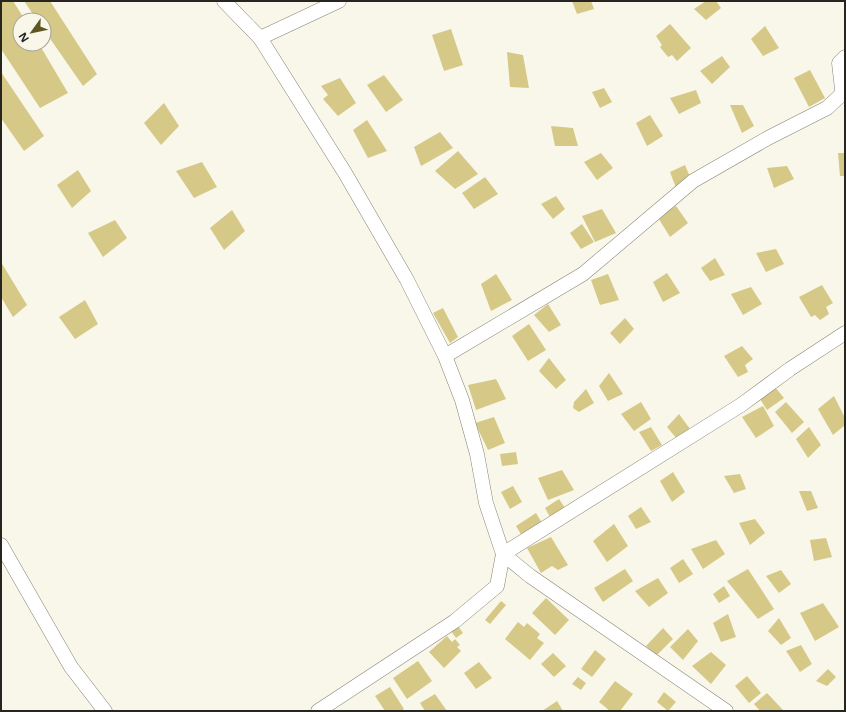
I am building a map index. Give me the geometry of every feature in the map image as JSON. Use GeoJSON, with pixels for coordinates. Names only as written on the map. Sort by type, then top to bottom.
{"type":"FeatureCollection","features":[{"type":"Feature","properties":{"kind":"street"},"geometry":{"type":"LineString","coordinates":[[224,1],[260,38],[345,173],[407,280],[445,356],[462,400],[477,454],[486,503],[503,554],[497,586],[455,621],[318,711]]}},
{"type":"Feature","properties":{"kind":"street"},"geometry":{"type":"LineString","coordinates":[[260,38],[339,1]]}},
{"type":"Feature","properties":{"kind":"street"},"geometry":{"type":"LineString","coordinates":[[445,356],[583,274],[693,180],[768,138],[827,108],[841,94],[842,89],[839,63],[845,56]]}},
{"type":"Feature","properties":{"kind":"street"},"geometry":{"type":"LineString","coordinates":[[503,554],[741,405],[790,369],[845,333]]}},
{"type":"Feature","properties":{"kind":"street"},"geometry":{"type":"LineString","coordinates":[[1,545],[71,667],[105,711]]}},
{"type":"Feature","properties":{"kind":"street"},"geometry":{"type":"LineString","coordinates":[[503,554],[530,576],[726,711]]}},
{"type":"Feature","properties":{"kind":"building"},"geometry":{"type":"Polygon","coordinates":[[[1,1],[13,1],[20,12],[12,12],[12,52],[44,52],[68,93],[40,108],[1,49],[1,1]]]}},
{"type":"Feature","properties":{"kind":"building"},"geometry":{"type":"Polygon","coordinates":[[[24,1],[50,1],[97,74],[83,86],[52,41],[52,12],[32,12],[24,1]]]}},
{"type":"Feature","properties":{"kind":"building"},"geometry":{"type":"Polygon","coordinates":[[[572,1],[591,1],[594,9],[577,14],[572,1]]]}},
{"type":"Feature","properties":{"kind":"building"},"geometry":{"type":"Polygon","coordinates":[[[706,1],[716,1],[721,8],[706,20],[694,9],[706,1]]]}},
{"type":"Feature","properties":{"kind":"building"},"geometry":{"type":"Polygon","coordinates":[[[670,24],[691,48],[677,61],[672,55],[668,57],[660,47],[662,45],[656,36],[670,24]]]}},
{"type":"Feature","properties":{"kind":"building"},"geometry":{"type":"Polygon","coordinates":[[[765,26],[779,48],[763,56],[751,39],[765,26]]]}},
{"type":"Feature","properties":{"kind":"building"},"geometry":{"type":"Polygon","coordinates":[[[451,29],[463,65],[444,71],[432,35],[451,29]]]}},
{"type":"Feature","properties":{"kind":"building"},"geometry":{"type":"Polygon","coordinates":[[[507,52],[523,55],[529,88],[510,87],[507,52]]]}},
{"type":"Feature","properties":{"kind":"building"},"geometry":{"type":"Polygon","coordinates":[[[722,56],[730,67],[712,84],[700,71],[722,56]]]}},
{"type":"Feature","properties":{"kind":"building"},"geometry":{"type":"Polygon","coordinates":[[[810,70],[825,98],[809,107],[794,78],[810,70]]]}},
{"type":"Feature","properties":{"kind":"building"},"geometry":{"type":"Polygon","coordinates":[[[1,72],[44,136],[24,151],[1,118],[1,72]]]}},
{"type":"Feature","properties":{"kind":"building"},"geometry":{"type":"Polygon","coordinates":[[[384,75],[403,100],[386,112],[367,85],[384,75]]]}},
{"type":"Feature","properties":{"kind":"building"},"geometry":{"type":"Polygon","coordinates":[[[340,78],[356,103],[338,116],[323,99],[328,95],[321,86],[340,78]]]}},
{"type":"Feature","properties":{"kind":"building"},"geometry":{"type":"Polygon","coordinates":[[[604,88],[612,102],[600,108],[592,92],[604,88]]]}},
{"type":"Feature","properties":{"kind":"building"},"geometry":{"type":"Polygon","coordinates":[[[696,90],[701,103],[679,114],[670,98],[696,90]]]}},
{"type":"Feature","properties":{"kind":"building"},"geometry":{"type":"Polygon","coordinates":[[[164,103],[179,126],[161,145],[144,123],[164,103]]]}},
{"type":"Feature","properties":{"kind":"building"},"geometry":{"type":"Polygon","coordinates":[[[730,105],[743,105],[754,126],[742,133],[730,105]]]}},
{"type":"Feature","properties":{"kind":"building"},"geometry":{"type":"Polygon","coordinates":[[[650,115],[663,136],[647,146],[636,123],[650,115]]]}},
{"type":"Feature","properties":{"kind":"building"},"geometry":{"type":"Polygon","coordinates":[[[367,120],[387,151],[368,158],[353,130],[367,120]]]}},
{"type":"Feature","properties":{"kind":"building"},"geometry":{"type":"Polygon","coordinates":[[[551,126],[573,128],[578,146],[555,146],[551,126]]]}},
{"type":"Feature","properties":{"kind":"building"},"geometry":{"type":"Polygon","coordinates":[[[440,132],[453,148],[421,166],[414,147],[440,132]]]}},
{"type":"Feature","properties":{"kind":"building"},"geometry":{"type":"Polygon","coordinates":[[[458,151],[478,174],[455,189],[435,171],[458,151]]]}},
{"type":"Feature","properties":{"kind":"building"},"geometry":{"type":"Polygon","coordinates":[[[601,153],[613,168],[597,180],[584,162],[601,153]]]}},
{"type":"Feature","properties":{"kind":"building"},"geometry":{"type":"Polygon","coordinates":[[[838,153],[845,153],[845,176],[840,176],[838,153]]]}},
{"type":"Feature","properties":{"kind":"building"},"geometry":{"type":"Polygon","coordinates":[[[202,162],[217,187],[194,198],[176,171],[202,162]]]}},
{"type":"Feature","properties":{"kind":"building"},"geometry":{"type":"Polygon","coordinates":[[[685,165],[690,177],[676,188],[670,172],[685,165]]]}},
{"type":"Feature","properties":{"kind":"building"},"geometry":{"type":"Polygon","coordinates":[[[787,166],[794,179],[774,188],[767,168],[787,166]]]}},
{"type":"Feature","properties":{"kind":"building"},"geometry":{"type":"Polygon","coordinates":[[[78,170],[91,191],[72,208],[57,185],[78,170]]]}},
{"type":"Feature","properties":{"kind":"building"},"geometry":{"type":"Polygon","coordinates":[[[485,177],[498,194],[474,209],[462,193],[485,177]]]}},
{"type":"Feature","properties":{"kind":"building"},"geometry":{"type":"Polygon","coordinates":[[[556,196],[565,209],[553,219],[541,204],[556,196]]]}},
{"type":"Feature","properties":{"kind":"building"},"geometry":{"type":"Polygon","coordinates":[[[676,206],[688,223],[670,237],[657,216],[676,206]]]}},
{"type":"Feature","properties":{"kind":"building"},"geometry":{"type":"Polygon","coordinates":[[[602,209],[616,233],[595,242],[582,216],[602,209]]]}},
{"type":"Feature","properties":{"kind":"building"},"geometry":{"type":"Polygon","coordinates":[[[232,210],[245,231],[224,250],[210,228],[232,210]]]}},
{"type":"Feature","properties":{"kind":"building"},"geometry":{"type":"Polygon","coordinates":[[[115,220],[127,238],[103,257],[88,233],[115,220]]]}},
{"type":"Feature","properties":{"kind":"building"},"geometry":{"type":"Polygon","coordinates":[[[582,224],[594,242],[581,249],[570,233],[582,224]]]}},
{"type":"Feature","properties":{"kind":"building"},"geometry":{"type":"Polygon","coordinates":[[[776,249],[784,264],[766,272],[756,253],[776,249]]]}},
{"type":"Feature","properties":{"kind":"building"},"geometry":{"type":"Polygon","coordinates":[[[715,258],[725,275],[710,281],[701,268],[715,258]]]}},
{"type":"Feature","properties":{"kind":"building"},"geometry":{"type":"Polygon","coordinates":[[[1,262],[27,305],[13,317],[1,297],[1,262]]]}},
{"type":"Feature","properties":{"kind":"building"},"geometry":{"type":"Polygon","coordinates":[[[667,273],[680,293],[663,302],[653,282],[667,273]]]}},
{"type":"Feature","properties":{"kind":"building"},"geometry":{"type":"Polygon","coordinates":[[[496,274],[512,300],[491,311],[481,284],[496,274]]]}},
{"type":"Feature","properties":{"kind":"building"},"geometry":{"type":"Polygon","coordinates":[[[608,274],[619,300],[600,305],[591,280],[608,274]]]}},
{"type":"Feature","properties":{"kind":"building"},"geometry":{"type":"Polygon","coordinates":[[[822,285],[833,303],[826,307],[829,314],[820,320],[815,315],[811,317],[799,297],[822,285]]]}},
{"type":"Feature","properties":{"kind":"building"},"geometry":{"type":"Polygon","coordinates":[[[751,287],[762,304],[743,315],[731,294],[751,287]]]}},
{"type":"Feature","properties":{"kind":"building"},"geometry":{"type":"Polygon","coordinates":[[[85,300],[98,324],[75,339],[59,317],[85,300]]]}},
{"type":"Feature","properties":{"kind":"building"},"geometry":{"type":"Polygon","coordinates":[[[548,304],[561,325],[549,332],[534,315],[548,304]]]}},
{"type":"Feature","properties":{"kind":"building"},"geometry":{"type":"Polygon","coordinates":[[[443,308],[458,337],[450,343],[433,313],[443,308]]]}},
{"type":"Feature","properties":{"kind":"building"},"geometry":{"type":"Polygon","coordinates":[[[625,318],[634,329],[620,344],[610,333],[625,318]]]}},
{"type":"Feature","properties":{"kind":"building"},"geometry":{"type":"Polygon","coordinates":[[[529,324],[546,350],[528,361],[512,336],[529,324]]]}},
{"type":"Feature","properties":{"kind":"building"},"geometry":{"type":"Polygon","coordinates":[[[742,346],[753,359],[745,365],[748,372],[738,377],[724,356],[742,346]]]}},
{"type":"Feature","properties":{"kind":"building"},"geometry":{"type":"Polygon","coordinates":[[[549,358],[566,380],[556,389],[539,371],[549,358]]]}},
{"type":"Feature","properties":{"kind":"building"},"geometry":{"type":"Polygon","coordinates":[[[609,373],[623,394],[608,401],[599,386],[609,373]]]}},
{"type":"Feature","properties":{"kind":"building"},"geometry":{"type":"Polygon","coordinates":[[[496,379],[506,399],[476,410],[468,385],[496,379]]]}},
{"type":"Feature","properties":{"kind":"building"},"geometry":{"type":"Polygon","coordinates":[[[774,386],[784,398],[767,410],[758,396],[774,386]]]}},
{"type":"Feature","properties":{"kind":"building"},"geometry":{"type":"Polygon","coordinates":[[[586,389],[594,403],[579,412],[573,408],[574,402],[586,389]]]}},
{"type":"Feature","properties":{"kind":"building"},"geometry":{"type":"Polygon","coordinates":[[[834,396],[845,418],[845,425],[833,435],[818,409],[834,396]]]}},
{"type":"Feature","properties":{"kind":"building"},"geometry":{"type":"Polygon","coordinates":[[[641,402],[651,419],[634,431],[621,414],[641,402]]]}},
{"type":"Feature","properties":{"kind":"building"},"geometry":{"type":"Polygon","coordinates":[[[786,402],[804,422],[792,433],[775,412],[786,402]]]}},
{"type":"Feature","properties":{"kind":"building"},"geometry":{"type":"Polygon","coordinates":[[[763,406],[774,426],[756,438],[742,417],[763,406]]]}},
{"type":"Feature","properties":{"kind":"building"},"geometry":{"type":"Polygon","coordinates":[[[679,414],[690,429],[677,439],[667,427],[679,414]]]}},
{"type":"Feature","properties":{"kind":"building"},"geometry":{"type":"Polygon","coordinates":[[[494,417],[505,443],[488,450],[475,423],[494,417]]]}},
{"type":"Feature","properties":{"kind":"building"},"geometry":{"type":"Polygon","coordinates":[[[651,427],[662,445],[651,451],[639,432],[651,427]]]}},
{"type":"Feature","properties":{"kind":"building"},"geometry":{"type":"Polygon","coordinates":[[[809,427],[821,445],[808,458],[796,439],[809,427]]]}},
{"type":"Feature","properties":{"kind":"building"},"geometry":{"type":"Polygon","coordinates":[[[516,452],[518,464],[502,466],[500,454],[516,452]]]}},
{"type":"Feature","properties":{"kind":"building"},"geometry":{"type":"Polygon","coordinates":[[[562,470],[574,490],[548,500],[538,478],[562,470]]]}},
{"type":"Feature","properties":{"kind":"building"},"geometry":{"type":"Polygon","coordinates":[[[673,472],[685,492],[672,502],[660,481],[673,472]]]}},
{"type":"Feature","properties":{"kind":"building"},"geometry":{"type":"Polygon","coordinates":[[[740,474],[746,489],[734,493],[724,476],[740,474]]]}},
{"type":"Feature","properties":{"kind":"building"},"geometry":{"type":"Polygon","coordinates":[[[513,486],[522,502],[510,509],[501,492],[513,486]]]}},
{"type":"Feature","properties":{"kind":"building"},"geometry":{"type":"Polygon","coordinates":[[[799,491],[811,491],[818,508],[807,511],[799,491]]]}},
{"type":"Feature","properties":{"kind":"building"},"geometry":{"type":"Polygon","coordinates":[[[559,499],[567,511],[550,517],[545,508],[559,499]]]}},
{"type":"Feature","properties":{"kind":"building"},"geometry":{"type":"Polygon","coordinates":[[[641,507],[651,522],[636,529],[628,516],[641,507]]]}},
{"type":"Feature","properties":{"kind":"building"},"geometry":{"type":"Polygon","coordinates":[[[536,513],[542,523],[522,536],[516,526],[536,513]]]}},
{"type":"Feature","properties":{"kind":"building"},"geometry":{"type":"Polygon","coordinates":[[[755,519],[765,533],[750,545],[739,523],[755,519]]]}},
{"type":"Feature","properties":{"kind":"building"},"geometry":{"type":"Polygon","coordinates":[[[614,524],[628,546],[607,562],[593,541],[614,524]]]}},
{"type":"Feature","properties":{"kind":"building"},"geometry":{"type":"Polygon","coordinates":[[[551,537],[568,565],[558,570],[552,566],[541,573],[527,548],[551,537]]]}},
{"type":"Feature","properties":{"kind":"building"},"geometry":{"type":"Polygon","coordinates":[[[826,538],[832,557],[814,561],[810,540],[826,538]]]}},
{"type":"Feature","properties":{"kind":"building"},"geometry":{"type":"Polygon","coordinates":[[[716,540],[725,554],[703,569],[691,549],[716,540]]]}},
{"type":"Feature","properties":{"kind":"building"},"geometry":{"type":"Polygon","coordinates":[[[683,559],[693,574],[679,583],[670,568],[683,559]]]}},
{"type":"Feature","properties":{"kind":"building"},"geometry":{"type":"Polygon","coordinates":[[[625,569],[633,581],[603,602],[594,588],[625,569]]]}},
{"type":"Feature","properties":{"kind":"building"},"geometry":{"type":"Polygon","coordinates":[[[748,569],[774,609],[758,619],[727,581],[748,569]]]}},
{"type":"Feature","properties":{"kind":"building"},"geometry":{"type":"Polygon","coordinates":[[[781,570],[791,584],[779,593],[766,576],[781,570]]]}},
{"type":"Feature","properties":{"kind":"building"},"geometry":{"type":"Polygon","coordinates":[[[658,578],[668,593],[649,607],[635,591],[658,578]]]}},
{"type":"Feature","properties":{"kind":"building"},"geometry":{"type":"Polygon","coordinates":[[[724,586],[730,596],[719,603],[713,594],[724,586]]]}},
{"type":"Feature","properties":{"kind":"building"},"geometry":{"type":"Polygon","coordinates":[[[546,598],[569,620],[555,635],[532,613],[546,598]]]}},
{"type":"Feature","properties":{"kind":"building"},"geometry":{"type":"Polygon","coordinates":[[[501,601],[506,605],[490,624],[485,620],[501,601]]]}},
{"type":"Feature","properties":{"kind":"building"},"geometry":{"type":"Polygon","coordinates":[[[823,603],[839,627],[815,641],[800,613],[823,603]]]}},
{"type":"Feature","properties":{"kind":"building"},"geometry":{"type":"Polygon","coordinates":[[[728,614],[736,637],[721,642],[713,623],[728,614]]]}},
{"type":"Feature","properties":{"kind":"building"},"geometry":{"type":"Polygon","coordinates":[[[779,618],[791,638],[781,645],[768,631],[779,618]]]}},
{"type":"Feature","properties":{"kind":"building"},"geometry":{"type":"Polygon","coordinates":[[[518,622],[524,627],[527,623],[540,634],[537,638],[544,643],[530,660],[505,639],[518,622]]]}},
{"type":"Feature","properties":{"kind":"building"},"geometry":{"type":"Polygon","coordinates":[[[458,626],[463,633],[456,638],[451,631],[458,626]]]}},
{"type":"Feature","properties":{"kind":"building"},"geometry":{"type":"Polygon","coordinates":[[[663,628],[673,639],[656,656],[646,646],[663,628]]]}},
{"type":"Feature","properties":{"kind":"building"},"geometry":{"type":"Polygon","coordinates":[[[688,629],[698,641],[683,660],[670,647],[688,629]]]}},
{"type":"Feature","properties":{"kind":"building"},"geometry":{"type":"Polygon","coordinates":[[[447,636],[452,642],[455,639],[460,645],[457,647],[461,651],[444,668],[429,652],[447,636]]]}},
{"type":"Feature","properties":{"kind":"building"},"geometry":{"type":"Polygon","coordinates":[[[801,645],[812,664],[800,672],[786,651],[801,645]]]}},
{"type":"Feature","properties":{"kind":"building"},"geometry":{"type":"Polygon","coordinates":[[[595,650],[606,659],[592,677],[581,669],[595,650]]]}},
{"type":"Feature","properties":{"kind":"building"},"geometry":{"type":"Polygon","coordinates":[[[711,652],[726,665],[711,684],[692,666],[711,652]]]}},
{"type":"Feature","properties":{"kind":"building"},"geometry":{"type":"Polygon","coordinates":[[[553,653],[566,666],[554,677],[541,664],[553,653]]]}},
{"type":"Feature","properties":{"kind":"building"},"geometry":{"type":"Polygon","coordinates":[[[418,661],[432,681],[407,699],[393,678],[418,661]]]}},
{"type":"Feature","properties":{"kind":"building"},"geometry":{"type":"Polygon","coordinates":[[[479,662],[492,678],[476,689],[464,673],[479,662]]]}},
{"type":"Feature","properties":{"kind":"building"},"geometry":{"type":"Polygon","coordinates":[[[828,669],[836,677],[827,686],[816,681],[828,669]]]}},
{"type":"Feature","properties":{"kind":"building"},"geometry":{"type":"Polygon","coordinates":[[[747,676],[761,693],[749,703],[735,686],[747,676]]]}},
{"type":"Feature","properties":{"kind":"building"},"geometry":{"type":"Polygon","coordinates":[[[578,677],[586,683],[581,690],[572,684],[578,677]]]}},
{"type":"Feature","properties":{"kind":"building"},"geometry":{"type":"Polygon","coordinates":[[[615,681],[633,694],[620,711],[610,711],[599,702],[615,681]]]}},
{"type":"Feature","properties":{"kind":"building"},"geometry":{"type":"Polygon","coordinates":[[[390,687],[404,709],[401,711],[385,711],[375,696],[390,687]]]}},
{"type":"Feature","properties":{"kind":"building"},"geometry":{"type":"Polygon","coordinates":[[[664,692],[676,702],[668,711],[657,702],[664,692]]]}},
{"type":"Feature","properties":{"kind":"building"},"geometry":{"type":"Polygon","coordinates":[[[767,693],[784,711],[760,711],[754,704],[767,693]]]}},
{"type":"Feature","properties":{"kind":"building"},"geometry":{"type":"Polygon","coordinates":[[[435,694],[447,711],[425,711],[420,703],[435,694]]]}},
{"type":"Feature","properties":{"kind":"building"},"geometry":{"type":"Polygon","coordinates":[[[557,701],[563,711],[542,711],[557,701]]]}}]}
